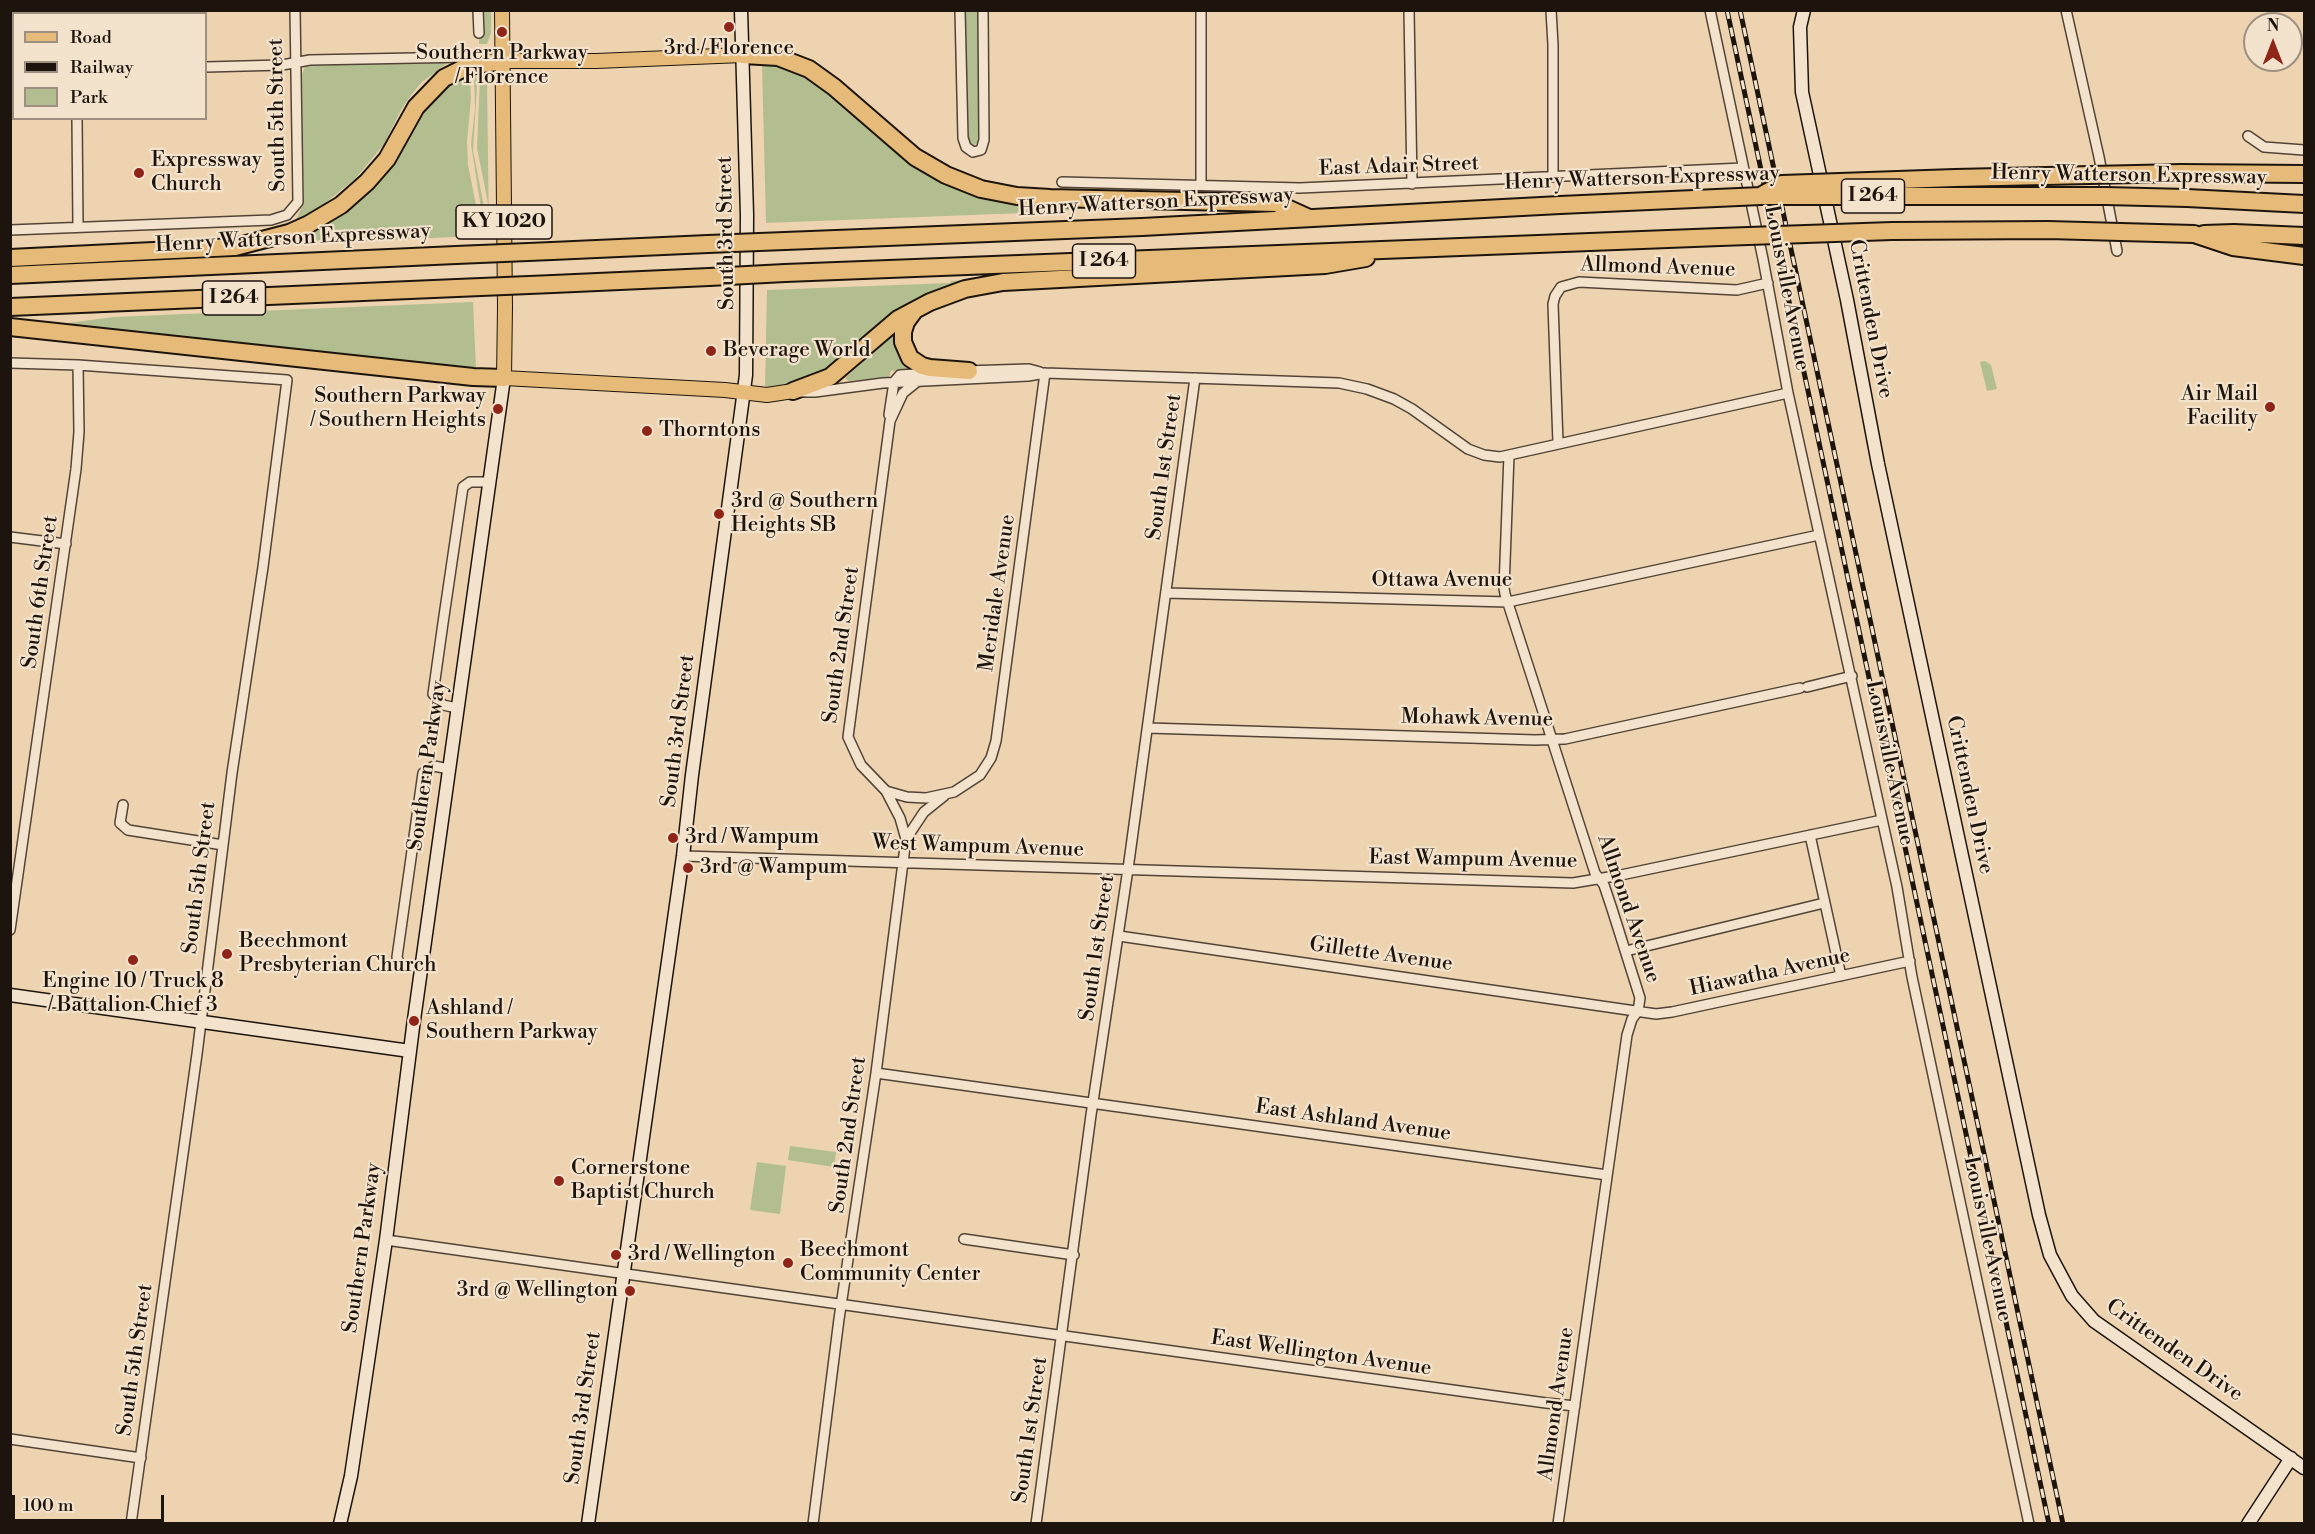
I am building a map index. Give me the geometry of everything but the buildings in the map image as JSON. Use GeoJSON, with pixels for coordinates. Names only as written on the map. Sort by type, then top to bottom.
{"type":"FeatureCollection","features":[{"type":"Feature","properties":{"kind":"highway"},"geometry":{"type":"LineString","coordinates":[[743,55],[778,57],[809,69],[915,158],[946,175],[981,189],[1017,196],[1050,198],[1276,203],[1311,219]]}},
{"type":"Feature","properties":{"kind":"highway"},"geometry":{"type":"LineString","coordinates":[[10,258],[235,247],[289,233],[341,205],[367,182],[387,159],[416,107],[444,78],[468,66],[503,61]]}},
{"type":"Feature","properties":{"kind":"highway"},"geometry":{"type":"LineString","coordinates":[[1761,196],[1782,184],[2181,173],[2304,174]]}},
{"type":"Feature","properties":{"kind":"highway","name":"Henry Watterson Expressway"},"geometry":{"type":"LineString","coordinates":[[10,275],[1311,219],[1761,196],[2105,196],[2304,204]]}},
{"type":"Feature","properties":{"kind":"highway","name":"I 264"},"geometry":{"type":"LineString","coordinates":[[10,308],[785,273],[1720,237],[1928,231],[2234,233],[2304,236]]}},
{"type":"Feature","properties":{"kind":"highway"},"geometry":{"type":"LineString","coordinates":[[2194,234],[2234,247],[2304,256]]}},
{"type":"Feature","properties":{"kind":"highway"},"geometry":{"type":"LineString","coordinates":[[793,391],[830,376],[898,319],[930,302],[965,289],[1003,282],[1325,265],[1422,249]]}},
{"type":"Feature","properties":{"kind":"highway"},"geometry":{"type":"LineString","coordinates":[[915,309],[906,322],[903,332],[903,342],[910,358],[930,368],[969,371]]}},
{"type":"Feature","properties":{"kind":"highway"},"geometry":{"type":"LineString","coordinates":[[10,327],[473,377],[504,378]]}},
{"type":"Feature","properties":{"kind":"main road","name":"Southern Parkway"},"geometry":{"type":"LineString","coordinates":[[340,1524],[351,1476],[386,1240],[410,1051],[504,378],[502,10]]}},
{"type":"Feature","properties":{"kind":"main road","name":"South 3rd Street"},"geometry":{"type":"LineString","coordinates":[[588,1524],[683,856],[692,775],[745,393],[747,239],[741,10]]}},
{"type":"Feature","properties":{"kind":"main road","name":"Crittenden Drive"},"geometry":{"type":"LineString","coordinates":[[1804,10],[1800,27],[1802,92],[1847,300],[1878,464],[2039,1215],[2050,1255],[2072,1296],[2094,1321],[2304,1468]]}},
{"type":"Feature","properties":{"kind":"main road"},"geometry":{"type":"LineString","coordinates":[[503,61],[602,61],[743,55]]}},
{"type":"Feature","properties":{"kind":"main road"},"geometry":{"type":"LineString","coordinates":[[504,378],[725,390],[768,395],[793,391]]}},
{"type":"Feature","properties":{"kind":"main road"},"geometry":{"type":"LineString","coordinates":[[10,995],[410,1051]]}},
{"type":"Feature","properties":{"kind":"main road"},"geometry":{"type":"LineString","coordinates":[[2248,1524],[2291,1458]]}},
{"type":"Feature","properties":{"kind":"street","name":"South 5th Street"},"geometry":{"type":"LineString","coordinates":[[78,227],[272,220],[287,215],[298,202],[294,63],[295,10]]}},
{"type":"Feature","properties":{"kind":"street"},"geometry":{"type":"LineString","coordinates":[[478,10],[478,33]]}},
{"type":"Feature","properties":{"kind":"street"},"geometry":{"type":"LineString","coordinates":[[960,10],[963,138],[966,147],[973,152],[981,150],[984,140],[983,10]]}},
{"type":"Feature","properties":{"kind":"street"},"geometry":{"type":"LineString","coordinates":[[1201,10],[1201,185]]}},
{"type":"Feature","properties":{"kind":"street"},"geometry":{"type":"LineString","coordinates":[[1409,10],[1412,184]]}},
{"type":"Feature","properties":{"kind":"street"},"geometry":{"type":"LineString","coordinates":[[1551,10],[1553,177]]}},
{"type":"Feature","properties":{"kind":"street","name":"Louisville Avenue"},"geometry":{"type":"LineString","coordinates":[[1710,10],[1768,283],[1788,393],[1897,887],[1910,961],[2029,1524]]}},
{"type":"Feature","properties":{"kind":"street"},"geometry":{"type":"LineString","coordinates":[[2066,10],[2099,157],[2117,251]]}},
{"type":"Feature","properties":{"kind":"street"},"geometry":{"type":"LineString","coordinates":[[207,67],[282,65],[310,60],[467,57],[503,61]]}},
{"type":"Feature","properties":{"kind":"street"},"geometry":{"type":"LineString","coordinates":[[10,230],[78,227],[77,120]]}},
{"type":"Feature","properties":{"kind":"street"},"geometry":{"type":"LineString","coordinates":[[2248,136],[2264,147],[2304,150]]}},
{"type":"Feature","properties":{"kind":"street","name":"East Adair Street"},"geometry":{"type":"LineString","coordinates":[[1062,182],[1300,189],[1743,168]]}},
{"type":"Feature","properties":{"kind":"street","name":"Allmond Avenue"},"geometry":{"type":"LineString","coordinates":[[1558,443],[1553,304],[1561,287],[1579,282],[1737,290],[1768,283]]}},
{"type":"Feature","properties":{"kind":"street"},"geometry":{"type":"LineString","coordinates":[[10,363],[78,365]]}},
{"type":"Feature","properties":{"kind":"street","name":"South 5th Street"},"geometry":{"type":"LineString","coordinates":[[78,365],[287,380],[131,1524]]}},
{"type":"Feature","properties":{"kind":"street","name":"South 6th Street"},"geometry":{"type":"LineString","coordinates":[[10,930],[66,544],[79,432],[78,365]]}},
{"type":"Feature","properties":{"kind":"street"},"geometry":{"type":"LineString","coordinates":[[894,382],[900,375],[1029,369],[1046,373],[1320,382],[1367,389],[1412,409],[1477,453],[1492,456],[1509,455],[1788,393]]}},
{"type":"Feature","properties":{"kind":"street"},"geometry":{"type":"LineString","coordinates":[[793,391],[815,392],[894,382],[1028,376],[1046,373]]}},
{"type":"Feature","properties":{"kind":"street","name":"Meridale Avenue"},"geometry":{"type":"LineString","coordinates":[[886,791],[914,798],[954,792],[980,775],[991,758],[996,741],[1046,373]]}},
{"type":"Feature","properties":{"kind":"street","name":"South 1st Street"},"geometry":{"type":"LineString","coordinates":[[1036,1524],[1196,378]]}},
{"type":"Feature","properties":{"kind":"street","name":"South 2nd Street"},"geometry":{"type":"LineString","coordinates":[[813,1524],[906,839],[900,818],[886,791],[861,765],[848,737],[890,421],[903,393],[919,381]]}},
{"type":"Feature","properties":{"kind":"street","name":"South 2nd Street"},"geometry":{"type":"LineString","coordinates":[[890,421],[888,415],[894,382]]}},
{"type":"Feature","properties":{"kind":"street","name":"Allmond Avenue"},"geometry":{"type":"LineString","coordinates":[[1509,455],[1504,588],[1595,873],[1600,879],[1612,909],[1639,993],[1638,1011],[1627,1035],[1558,1524]]}},
{"type":"Feature","properties":{"kind":"street"},"geometry":{"type":"LineString","coordinates":[[457,708],[443,705],[434,693],[441,634],[463,487],[470,482],[489,482]]}},
{"type":"Feature","properties":{"kind":"street","name":"Ottawa Avenue"},"geometry":{"type":"LineString","coordinates":[[1166,593],[1508,602],[1819,535]]}},
{"type":"Feature","properties":{"kind":"street"},"geometry":{"type":"LineString","coordinates":[[10,537],[66,544]]}},
{"type":"Feature","properties":{"kind":"street","name":"Mohawk Avenue"},"geometry":{"type":"LineString","coordinates":[[1148,728],[1564,739],[1852,676]]}},
{"type":"Feature","properties":{"kind":"street"},"geometry":{"type":"LineString","coordinates":[[423,967],[403,965],[399,963],[397,957],[423,773],[434,766],[449,769]]}},
{"type":"Feature","properties":{"kind":"street","name":"Meridale Avenue"},"geometry":{"type":"LineString","coordinates":[[906,839],[924,812],[946,794]]}},
{"type":"Feature","properties":{"kind":"street"},"geometry":{"type":"LineString","coordinates":[[123,805],[120,823],[128,830],[223,845]]}},
{"type":"Feature","properties":{"kind":"street","name":"East Wampum Avenue"},"geometry":{"type":"LineString","coordinates":[[1128,869],[1573,883],[1882,820]]}},
{"type":"Feature","properties":{"kind":"street"},"geometry":{"type":"LineString","coordinates":[[1810,835],[1841,976]]}},
{"type":"Feature","properties":{"kind":"street","name":"West Wampum Avenue"},"geometry":{"type":"LineString","coordinates":[[683,856],[1128,869]]}},
{"type":"Feature","properties":{"kind":"street"},"geometry":{"type":"LineString","coordinates":[[1626,951],[1824,903]]}},
{"type":"Feature","properties":{"kind":"street","name":"Gillette Avenue"},"geometry":{"type":"LineString","coordinates":[[1119,936],[1638,1011]]}},
{"type":"Feature","properties":{"kind":"street","name":"Hiawatha Avenue"},"geometry":{"type":"LineString","coordinates":[[1638,1011],[1656,1014],[1672,1012],[1910,961]]}},
{"type":"Feature","properties":{"kind":"street","name":"East Ashland Avenue"},"geometry":{"type":"LineString","coordinates":[[876,1073],[1607,1175]]}},
{"type":"Feature","properties":{"kind":"street"},"geometry":{"type":"LineString","coordinates":[[964,1239],[1074,1255]]}},
{"type":"Feature","properties":{"kind":"street","name":"East Wellington Avenue"},"geometry":{"type":"LineString","coordinates":[[386,1240],[1575,1406]]}},
{"type":"Feature","properties":{"kind":"street"},"geometry":{"type":"LineString","coordinates":[[10,1439],[141,1458]]}},
{"type":"Feature","properties":{"kind":"green space"},"geometry":{"type":"Polygon","coordinates":[[[484,11],[491,11],[491,33],[487,44],[479,44],[479,36],[485,35],[484,11]]]}},
{"type":"Feature","properties":{"kind":"green space"},"geometry":{"type":"Polygon","coordinates":[[[965,11],[978,11],[979,19],[981,136],[979,142],[972,146],[969,141],[965,11]]]}},
{"type":"Feature","properties":{"kind":"green space"},"geometry":{"type":"Polygon","coordinates":[[[450,61],[422,82],[411,95],[384,144],[356,178],[324,204],[296,220],[304,202],[302,74],[305,67],[328,63],[450,61]]]}},
{"type":"Feature","properties":{"kind":"green space"},"geometry":{"type":"Polygon","coordinates":[[[765,63],[784,66],[802,73],[825,89],[900,155],[924,171],[1098,207],[1049,212],[766,223],[762,65],[765,63]]]}},
{"type":"Feature","properties":{"kind":"green space"},"geometry":{"type":"Polygon","coordinates":[[[474,75],[476,75],[477,87],[473,150],[484,207],[478,236],[481,208],[471,144],[475,109],[474,75]]]}},
{"type":"Feature","properties":{"kind":"green space"},"geometry":{"type":"Polygon","coordinates":[[[470,76],[468,165],[477,210],[473,236],[268,246],[317,227],[426,104],[452,84],[470,76]]]}},
{"type":"Feature","properties":{"kind":"green space"},"geometry":{"type":"Polygon","coordinates":[[[480,78],[487,79],[489,235],[483,235],[488,203],[477,148],[480,78]]]}},
{"type":"Feature","properties":{"kind":"green space"},"geometry":{"type":"Polygon","coordinates":[[[967,280],[887,318],[819,374],[795,383],[765,386],[767,290],[950,283],[967,280]]]}},
{"type":"Feature","properties":{"kind":"green space"},"geometry":{"type":"Polygon","coordinates":[[[473,302],[476,369],[75,326],[68,323],[114,317],[473,302]]]}},
{"type":"Feature","properties":{"kind":"green space"},"geometry":{"type":"Polygon","coordinates":[[[895,334],[912,370],[891,371],[889,377],[849,381],[845,378],[895,334]]]}},
{"type":"Feature","properties":{"kind":"green space"},"geometry":{"type":"Polygon","coordinates":[[[1985,361],[1991,365],[1997,389],[1987,391],[1980,362],[1985,361]]]}},
{"type":"Feature","properties":{"kind":"green space"},"geometry":{"type":"Polygon","coordinates":[[[790,1146],[836,1152],[834,1167],[788,1160],[790,1146]]]}},
{"type":"Feature","properties":{"kind":"green space"},"geometry":{"type":"Polygon","coordinates":[[[757,1162],[786,1166],[780,1214],[750,1210],[757,1162]]]}},
{"type":"Feature","properties":{"kind":"railway"},"geometry":{"type":"LineString","coordinates":[[1727,10],[2049,1524]]}},
{"type":"Feature","properties":{"kind":"railway"},"geometry":{"type":"LineString","coordinates":[[1740,10],[2063,1524]]}},
{"type":"Feature","properties":{"kind":"place","name":"3rd / Florence"},"geometry":{"type":"Point","coordinates":[729,27]}},
{"type":"Feature","properties":{"kind":"place","name":"Southern Parkway / Florence"},"geometry":{"type":"Point","coordinates":[502,32]}},
{"type":"Feature","properties":{"kind":"place","name":"Expressway Church"},"geometry":{"type":"Point","coordinates":[139,173]}},
{"type":"Feature","properties":{"kind":"place","name":"Beverage World"},"geometry":{"type":"Point","coordinates":[711,351]}},
{"type":"Feature","properties":{"kind":"place","name":"Air Mail Facility"},"geometry":{"type":"Point","coordinates":[2270,407]}},
{"type":"Feature","properties":{"kind":"place","name":"Southern Parkway / Southern Heights"},"geometry":{"type":"Point","coordinates":[498,409]}},
{"type":"Feature","properties":{"kind":"place","name":"Thorntons"},"geometry":{"type":"Point","coordinates":[647,431]}},
{"type":"Feature","properties":{"kind":"place","name":"3rd @ Southern Heights SB"},"geometry":{"type":"Point","coordinates":[719,514]}},
{"type":"Feature","properties":{"kind":"place","name":"3rd / Wampum"},"geometry":{"type":"Point","coordinates":[673,838]}},
{"type":"Feature","properties":{"kind":"place","name":"3rd @ Wampum"},"geometry":{"type":"Point","coordinates":[688,868]}},
{"type":"Feature","properties":{"kind":"place","name":"Beechmont Presbyterian Church"},"geometry":{"type":"Point","coordinates":[227,954]}},
{"type":"Feature","properties":{"kind":"place","name":"Engine 10 / Truck 8 / Battalion Chief 3"},"geometry":{"type":"Point","coordinates":[133,960]}},
{"type":"Feature","properties":{"kind":"place","name":"Ashland / Southern Parkway"},"geometry":{"type":"Point","coordinates":[414,1021]}},
{"type":"Feature","properties":{"kind":"place","name":"Cornerstone Baptist Church"},"geometry":{"type":"Point","coordinates":[559,1181]}},
{"type":"Feature","properties":{"kind":"place","name":"3rd / Wellington"},"geometry":{"type":"Point","coordinates":[616,1255]}},
{"type":"Feature","properties":{"kind":"place","name":"Beechmont Community Center"},"geometry":{"type":"Point","coordinates":[788,1263]}},
{"type":"Feature","properties":{"kind":"place","name":"3rd @ Wellington"},"geometry":{"type":"Point","coordinates":[630,1291]}}]}
